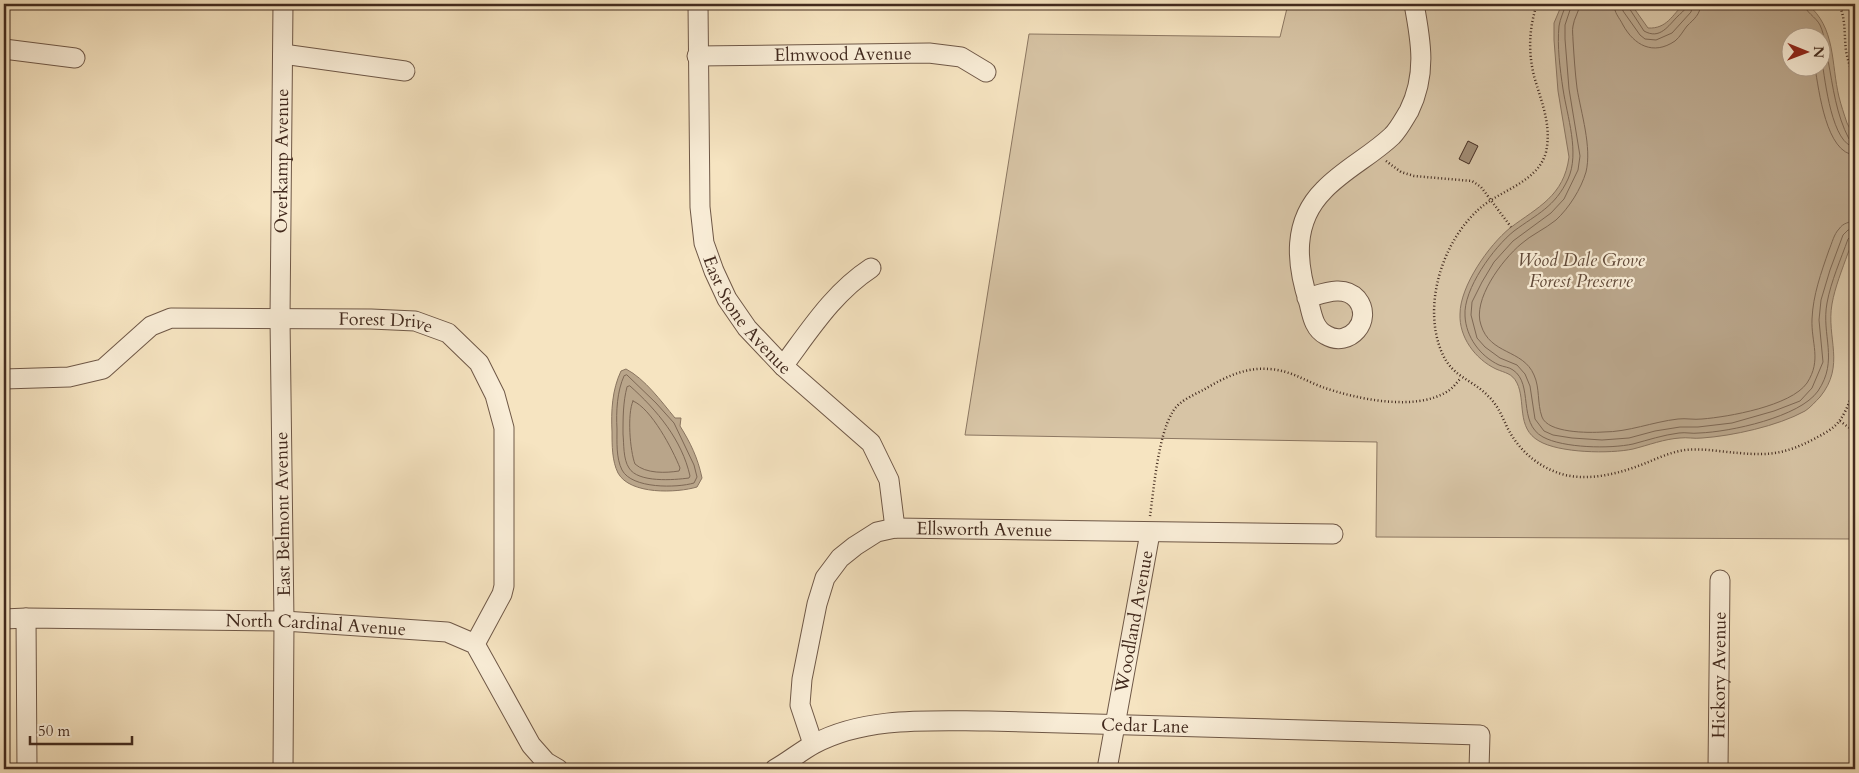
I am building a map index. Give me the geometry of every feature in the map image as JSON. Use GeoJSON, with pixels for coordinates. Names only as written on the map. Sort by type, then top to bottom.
{"type":"FeatureCollection","features":[{"type":"Feature","properties":{"kind":"street","name":"Overkamp Avenue"},"geometry":{"type":"LineString","coordinates":[[280,319],[283,4]]}},
{"type":"Feature","properties":{"kind":"street","name":"East Stone Avenue"},"geometry":{"type":"LineString","coordinates":[[698,4],[697,56],[700,207],[704,243],[714,271],[726,299],[747,328],[783,366],[871,443],[889,480],[895,528]]}},
{"type":"Feature","properties":{"kind":"street"},"geometry":{"type":"LineString","coordinates":[[1307,298],[1299,264],[1299,244],[1302,227],[1310,210],[1321,192],[1337,177],[1393,135],[1414,101],[1420,81],[1422,46],[1414,4]]}},
{"type":"Feature","properties":{"kind":"street"},"geometry":{"type":"LineString","coordinates":[[4,49],[74,58]]}},
{"type":"Feature","properties":{"kind":"street","name":"Elmwood Avenue"},"geometry":{"type":"LineString","coordinates":[[697,56],[929,53],[960,57],[986,72]]}},
{"type":"Feature","properties":{"kind":"street"},"geometry":{"type":"LineString","coordinates":[[282,54],[406,71]]}},
{"type":"Feature","properties":{"kind":"street"},"geometry":{"type":"LineString","coordinates":[[783,366],[829,304],[856,278],[871,268]]}},
{"type":"Feature","properties":{"kind":"street","name":"Forest Drive"},"geometry":{"type":"LineString","coordinates":[[4,379],[70,377],[103,369],[151,326],[171,318],[415,321],[448,333],[479,363],[496,395],[504,428],[506,552],[504,586],[502,594],[475,644]]}},
{"type":"Feature","properties":{"kind":"street","name":"East Belmont Avenue"},"geometry":{"type":"LineString","coordinates":[[280,319],[284,621],[282,769]]}},
{"type":"Feature","properties":{"kind":"street","name":"Ellsworth Avenue"},"geometry":{"type":"LineString","coordinates":[[813,744],[800,705],[802,679],[817,604],[825,578],[840,558],[877,532],[895,528],[1333,534]]}},
{"type":"Feature","properties":{"kind":"street","name":"Woodland Avenue"},"geometry":{"type":"LineString","coordinates":[[1107,769],[1150,532]]}},
{"type":"Feature","properties":{"kind":"street","name":"Hickory Avenue"},"geometry":{"type":"LineString","coordinates":[[1718,769],[1720,580]]}},
{"type":"Feature","properties":{"kind":"street"},"geometry":{"type":"LineString","coordinates":[[26,618],[26,769]]}},
{"type":"Feature","properties":{"kind":"street","name":"North Cardinal Avenue"},"geometry":{"type":"LineString","coordinates":[[4,619],[284,621],[447,632],[475,644]]}},
{"type":"Feature","properties":{"kind":"street"},"geometry":{"type":"LineString","coordinates":[[475,644],[531,745],[546,762],[558,769]]}},
{"type":"Feature","properties":{"kind":"street","name":"Cedar Lane"},"geometry":{"type":"LineString","coordinates":[[813,744],[843,732],[871,726],[926,721],[1480,735],[1480,769]]}},
{"type":"Feature","properties":{"kind":"street"},"geometry":{"type":"LineString","coordinates":[[775,769],[813,744]]}},
{"type":"Feature","properties":{"kind":"path"},"geometry":{"type":"LineString","coordinates":[[1537,4],[1531,22],[1530,47],[1534,74],[1547,123],[1546,153],[1540,165],[1531,175],[1490,200],[1478,210],[1455,239],[1444,258],[1436,294],[1437,336],[1442,354],[1461,378],[1479,388],[1494,402],[1522,451],[1535,462],[1565,475],[1582,477],[1602,476],[1685,450],[1771,454],[1792,450],[1827,433],[1840,421],[1849,402],[1855,378]]}},
{"type":"Feature","properties":{"kind":"path"},"geometry":{"type":"LineString","coordinates":[[1839,4],[1844,18],[1848,59],[1855,82]]}},
{"type":"Feature","properties":{"kind":"path"},"geometry":{"type":"LineString","coordinates":[[1376,149],[1387,162],[1401,172],[1429,178],[1472,181],[1481,187],[1512,227]]}},
{"type":"Feature","properties":{"kind":"path"},"geometry":{"type":"LineString","coordinates":[[1855,305],[1853,320],[1855,342]]}},
{"type":"Feature","properties":{"kind":"path"},"geometry":{"type":"LineString","coordinates":[[1150,532],[1150,518],[1160,448],[1172,411],[1179,404],[1221,379],[1248,370],[1285,371],[1341,393],[1367,399],[1401,402],[1431,399],[1448,391],[1461,378]]}},
{"type":"Feature","properties":{"kind":"path"},"geometry":{"type":"LineString","coordinates":[[1840,421],[1855,432]]}},
{"type":"Feature","properties":{"kind":"green space","name":"Wood Dale Grove Forest Preserve"},"geometry":{"type":"Polygon","coordinates":[[[1288,4],[1855,4],[1855,539],[1376,537],[1377,442],[965,435],[1029,34],[1280,37],[1288,4]]]}},
{"type":"Feature","properties":{"kind":"water"},"geometry":{"type":"Polygon","coordinates":[[[1562,4],[1631,4],[1648,28],[1655,28],[1665,24],[1684,4],[1807,4],[1816,13],[1825,28],[1782,28],[1782,78],[1832,78],[1832,53],[1840,100],[1855,142],[1856,227],[1855,236],[1839,278],[1832,304],[1831,328],[1834,362],[1832,374],[1828,385],[1820,397],[1805,411],[1782,421],[1755,429],[1727,435],[1662,441],[1623,451],[1585,451],[1559,448],[1539,441],[1532,436],[1524,422],[1520,390],[1513,377],[1488,365],[1475,353],[1465,339],[1460,323],[1461,303],[1470,279],[1477,267],[1502,235],[1540,207],[1556,191],[1562,182],[1566,170],[1569,157],[1558,91],[1554,23],[1562,4]]]}},
{"type":"Feature","properties":{"kind":"water"},"geometry":{"type":"Polygon","coordinates":[[[626,369],[646,384],[675,418],[681,418],[680,426],[693,451],[702,478],[697,487],[666,491],[643,489],[624,480],[618,473],[613,453],[612,408],[618,378],[621,371],[626,369]]]}},
{"type":"Feature","properties":{"kind":"building"},"geometry":{"type":"Polygon","coordinates":[[[1468,141],[1478,146],[1469,164],[1459,159],[1468,141]]]}}]}
